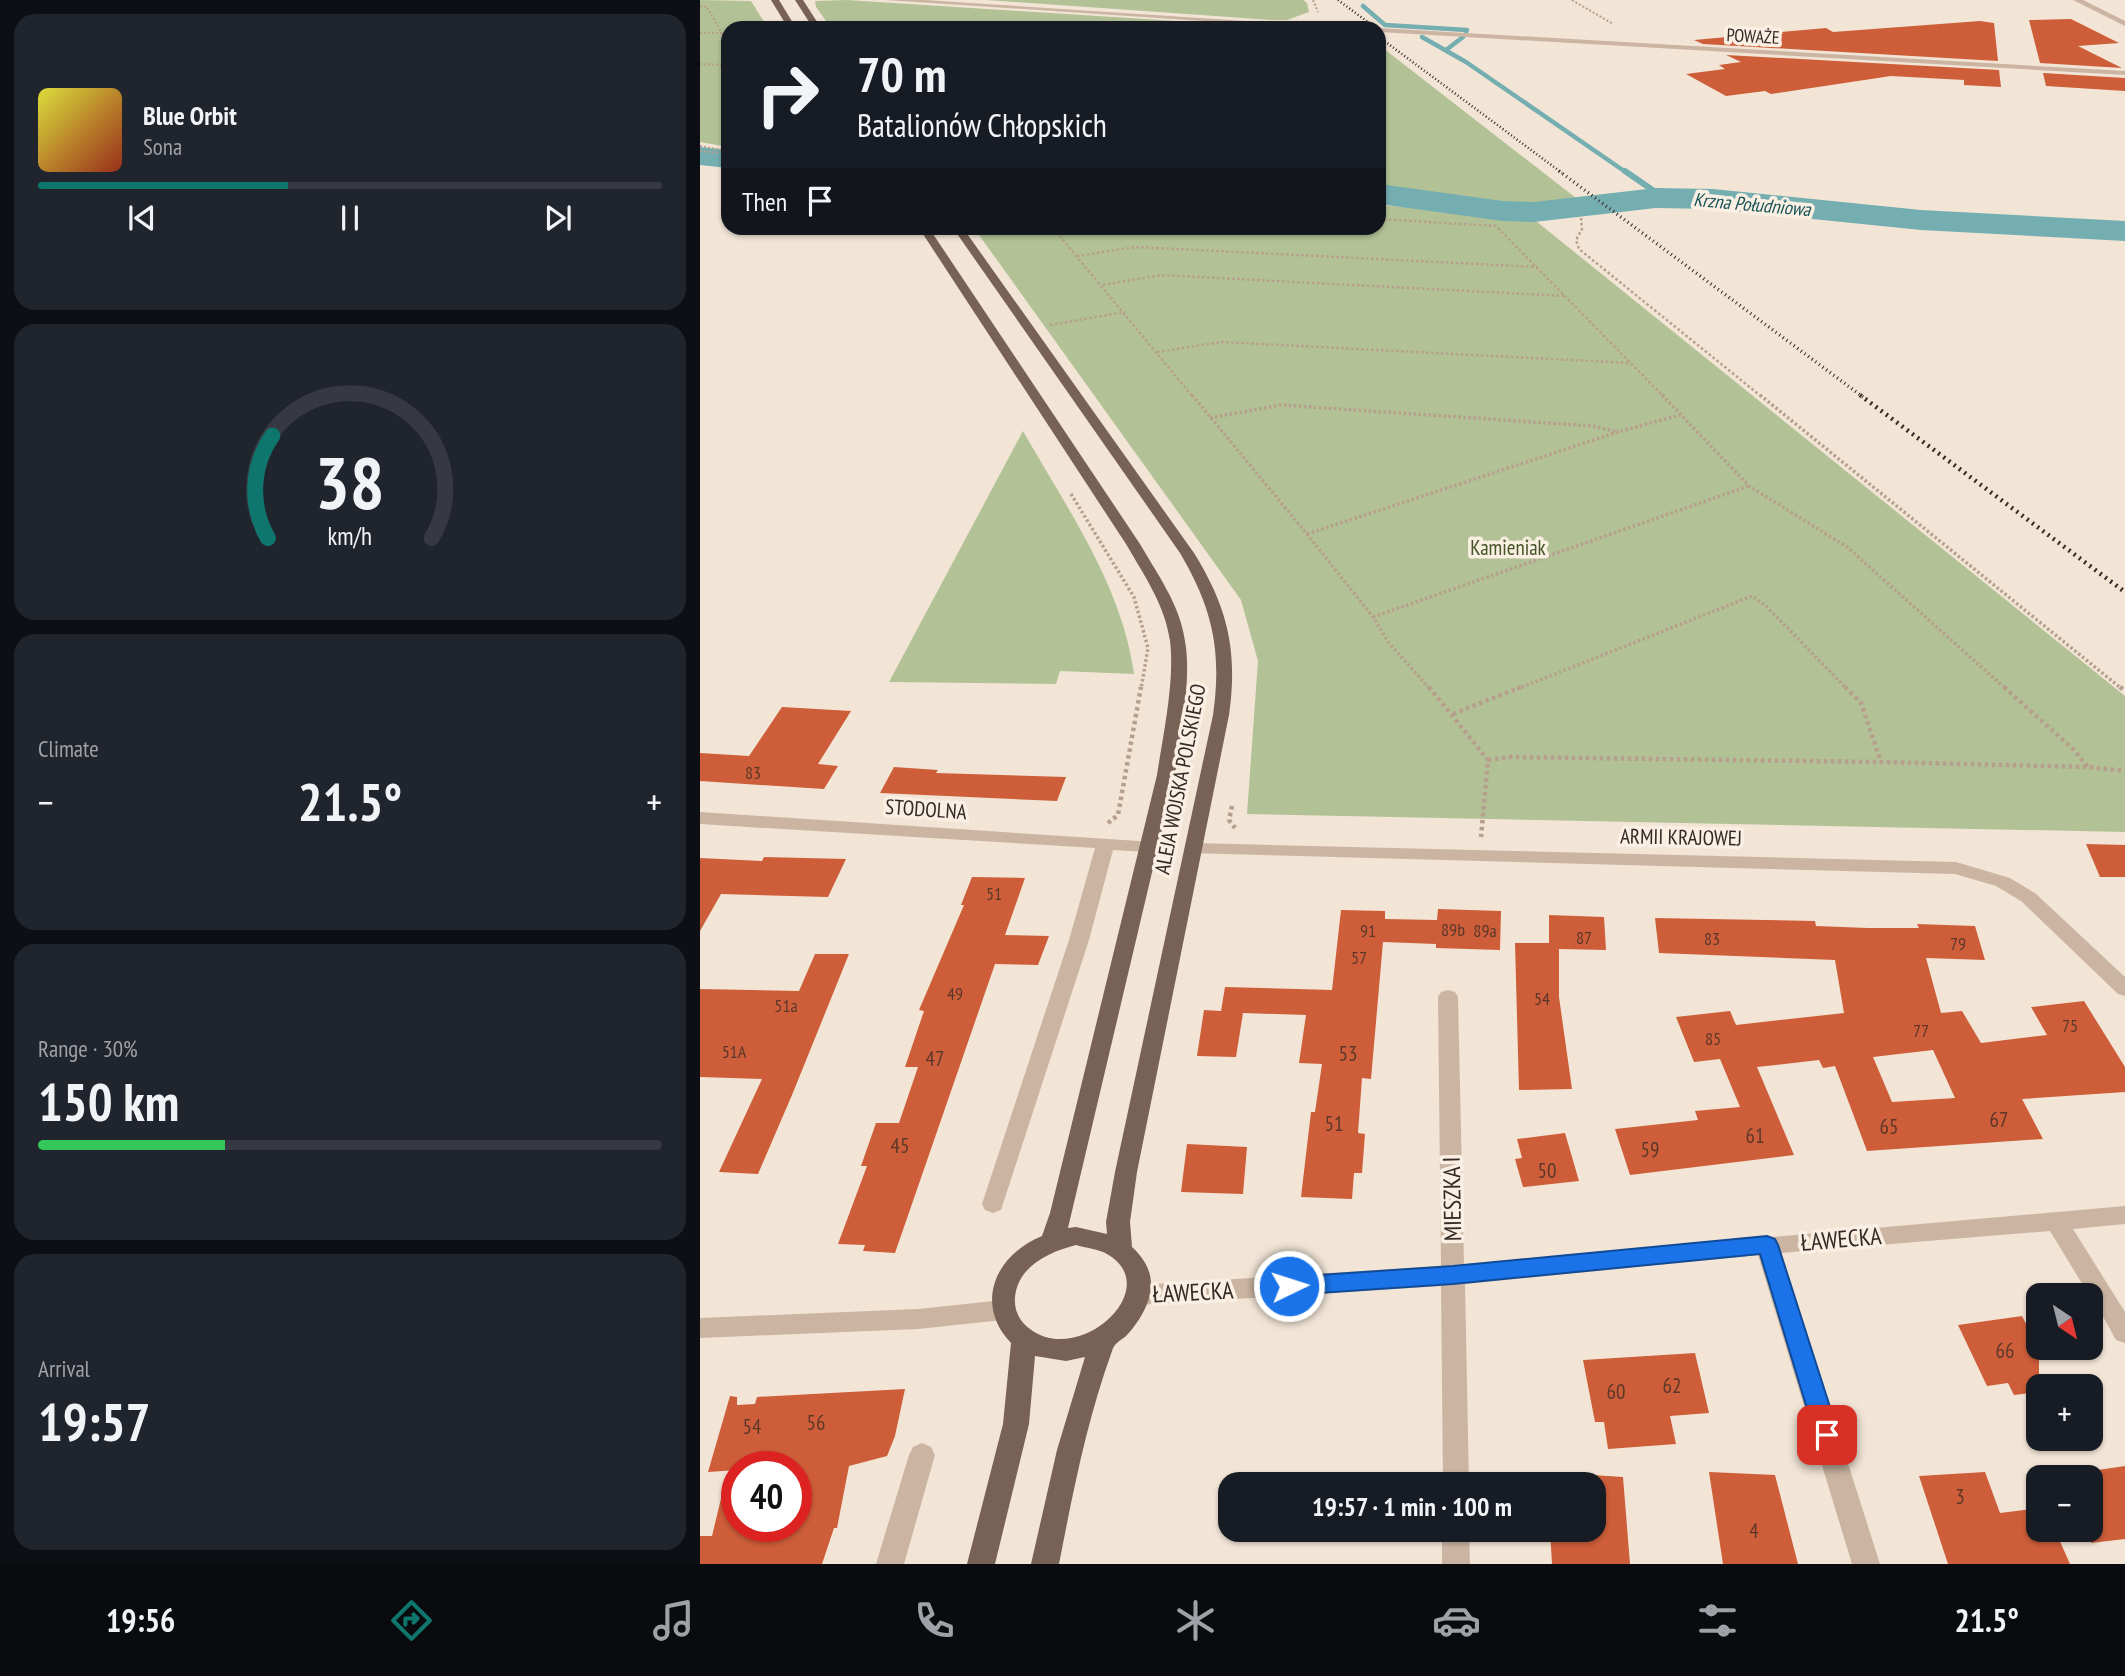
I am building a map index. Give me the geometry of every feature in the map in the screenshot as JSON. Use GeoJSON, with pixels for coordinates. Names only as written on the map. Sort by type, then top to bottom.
{"type":"FeatureCollection","features":[{"type":"Feature","properties":{"kind":"main road"},"geometry":{"type":"LineString","coordinates":[[775,0],[788,21]]}},
{"type":"Feature","properties":{"kind":"main road"},"geometry":{"type":"LineString","coordinates":[[799,0],[812,21]]}},
{"type":"Feature","properties":{"kind":"main road","name":"ALEJA WOJSKA POLSKIEGO"},"geometry":{"type":"LineString","coordinates":[[929,235],[1133,544],[1159,587],[1178,643],[1176,707],[1166,775],[1062,1213],[1052,1242]]}},
{"type":"Feature","properties":{"kind":"main road","name":"ALEJA WOJSKA POLSKIEGO"},"geometry":{"type":"LineString","coordinates":[[963,235],[1187,554],[1206,585],[1223,627],[1225,692],[1126,1172],[1118,1222],[1120,1247]]}},
{"type":"Feature","properties":{"kind":"main road"},"geometry":{"type":"LineString","coordinates":[[1076,1236],[1100,1238],[1120,1247],[1133,1260],[1140,1276],[1139,1295],[1127,1319],[1104,1339],[1083,1347],[1062,1350],[1041,1347],[1024,1340],[1007,1322],[1003,1310],[1003,1290],[1013,1270],[1030,1254],[1052,1242],[1076,1236]]}},
{"type":"Feature","properties":{"kind":"main road"},"geometry":{"type":"LineString","coordinates":[[1045,1564],[1074,1426],[1088,1378],[1104,1339]]}},
{"type":"Feature","properties":{"kind":"main road"},"geometry":{"type":"LineString","coordinates":[[981,1564],[1016,1424],[1024,1340]]}},
{"type":"Feature","properties":{"kind":"street"},"geometry":{"type":"LineString","coordinates":[[889,0],[1235,21]]}},
{"type":"Feature","properties":{"kind":"street"},"geometry":{"type":"LineString","coordinates":[[2077,0],[2125,24]]}},
{"type":"Feature","properties":{"kind":"street","name":"POWAŻE"},"geometry":{"type":"LineString","coordinates":[[1386,30],[2125,74]]}},
{"type":"Feature","properties":{"kind":"street","name":"STODOLNA"},"geometry":{"type":"LineString","coordinates":[[700,818],[1106,834],[1149,846]]}},
{"type":"Feature","properties":{"kind":"street"},"geometry":{"type":"LineString","coordinates":[[993,1204],[1079,940],[1106,834]]}},
{"type":"Feature","properties":{"kind":"street","name":"ARMII KRAJOWEJ"},"geometry":{"type":"LineString","coordinates":[[1194,849],[1955,868],[2003,882],[2028,897],[2125,989]]}},
{"type":"Feature","properties":{"kind":"street","name":"MIESZKA I"},"geometry":{"type":"LineString","coordinates":[[1448,998],[1456,1472]]}},
{"type":"Feature","properties":{"kind":"street","name":"ŁAWECKA"},"geometry":{"type":"LineString","coordinates":[[1139,1295],[1453,1275],[1767,1245],[2125,1216]]}},
{"type":"Feature","properties":{"kind":"street"},"geometry":{"type":"LineString","coordinates":[[2056,1221],[2125,1333]]}},
{"type":"Feature","properties":{"kind":"street"},"geometry":{"type":"LineString","coordinates":[[1767,1245],[1866,1564]]}},
{"type":"Feature","properties":{"kind":"street"},"geometry":{"type":"LineString","coordinates":[[700,1328],[918,1319],[1003,1310]]}},
{"type":"Feature","properties":{"kind":"street"},"geometry":{"type":"LineString","coordinates":[[890,1564],[922,1455]]}},
{"type":"Feature","properties":{"kind":"street"},"geometry":{"type":"LineString","coordinates":[[1456,1542],[1456,1564]]}},
{"type":"Feature","properties":{"kind":"path"},"geometry":{"type":"LineString","coordinates":[[1572,0],[1627,33],[1630,36],[1625,44]]}},
{"type":"Feature","properties":{"kind":"path"},"geometry":{"type":"LineString","coordinates":[[700,6],[707,7],[721,32]]}},
{"type":"Feature","properties":{"kind":"path"},"geometry":{"type":"LineString","coordinates":[[700,33],[721,34]]}},
{"type":"Feature","properties":{"kind":"path"},"geometry":{"type":"LineString","coordinates":[[700,64],[721,65]]}},
{"type":"Feature","properties":{"kind":"path"},"geometry":{"type":"LineString","coordinates":[[700,148],[721,151]]}},
{"type":"Feature","properties":{"kind":"path"},"geometry":{"type":"LineString","coordinates":[[1581,218],[1582,229],[1576,240],[1579,249],[2125,691]]}},
{"type":"Feature","properties":{"kind":"path"},"geometry":{"type":"LineString","coordinates":[[1386,219],[1496,226],[1539,267],[1749,486],[1847,547],[2074,750],[2088,767]]}},
{"type":"Feature","properties":{"kind":"path"},"geometry":{"type":"LineString","coordinates":[[1059,235],[1307,534],[1373,617],[1389,643],[1453,714],[1488,760],[1479,855]]}},
{"type":"Feature","properties":{"kind":"path"},"geometry":{"type":"LineString","coordinates":[[1077,256],[1136,247],[1539,267]]}},
{"type":"Feature","properties":{"kind":"path"},"geometry":{"type":"LineString","coordinates":[[1103,285],[1161,275],[1566,296]]}},
{"type":"Feature","properties":{"kind":"path"},"geometry":{"type":"LineString","coordinates":[[1046,325],[1125,312]]}},
{"type":"Feature","properties":{"kind":"path"},"geometry":{"type":"LineString","coordinates":[[1157,353],[1222,342],[1631,363]]}},
{"type":"Feature","properties":{"kind":"path"},"geometry":{"type":"LineString","coordinates":[[1210,418],[1280,405],[1592,426],[1618,432]]}},
{"type":"Feature","properties":{"kind":"path"},"geometry":{"type":"LineString","coordinates":[[1307,534],[1618,432],[1680,415]]}},
{"type":"Feature","properties":{"kind":"path"},"geometry":{"type":"LineString","coordinates":[[1373,617],[1749,486]]}},
{"type":"Feature","properties":{"kind":"path"},"geometry":{"type":"LineString","coordinates":[[1070,494],[1134,597],[1148,649],[1118,815],[1106,834]]}},
{"type":"Feature","properties":{"kind":"path"},"geometry":{"type":"LineString","coordinates":[[1453,714],[1752,596],[1766,606],[1861,703],[1881,762]]}},
{"type":"Feature","properties":{"kind":"path"},"geometry":{"type":"LineString","coordinates":[[1488,760],[1508,757],[1881,762],[2088,767],[2125,771]]}},
{"type":"Feature","properties":{"kind":"green space"},"geometry":{"type":"Polygon","coordinates":[[[700,0],[751,1],[764,21],[721,21],[721,146],[700,142],[700,0]]]}},
{"type":"Feature","properties":{"kind":"green space"},"geometry":{"type":"Polygon","coordinates":[[[847,0],[1176,21],[826,21],[815,1],[847,0]]]}},
{"type":"Feature","properties":{"kind":"green space"},"geometry":{"type":"Polygon","coordinates":[[[987,0],[1303,0],[1307,3],[1309,12],[1287,20],[1272,20],[987,0]]]}},
{"type":"Feature","properties":{"kind":"green space"},"geometry":{"type":"Polygon","coordinates":[[[1386,50],[1576,198],[1528,208],[1386,190],[1386,50]]]}},
{"type":"Feature","properties":{"kind":"green space","name":"Kamieniak"},"geometry":{"type":"Polygon","coordinates":[[[1386,206],[1531,217],[2125,696],[2125,832],[1247,814],[1258,661],[1241,600],[979,235],[1386,235],[1386,206]]]}},
{"type":"Feature","properties":{"kind":"green space"},"geometry":{"type":"Polygon","coordinates":[[[1023,431],[1074,518],[1105,578],[1128,641],[1134,674],[1060,671],[1056,684],[889,682],[1023,431]]]}},
{"type":"Feature","properties":{"kind":"building"},"geometry":{"type":"Polygon","coordinates":[[[2071,19],[2119,43],[2078,46],[2122,68],[2040,63],[2029,20],[2071,19]]]}},
{"type":"Feature","properties":{"kind":"building"},"geometry":{"type":"Polygon","coordinates":[[[1980,21],[1994,23],[1998,61],[1703,44],[1694,40],[1826,28],[1833,32],[1980,21]]]}},
{"type":"Feature","properties":{"kind":"building"},"geometry":{"type":"Polygon","coordinates":[[[1726,55],[1999,70],[2001,87],[1964,85],[1964,80],[1891,76],[1771,94],[1765,91],[1726,96],[1686,74],[1725,69],[1719,65],[1741,62],[1726,55]]]}},
{"type":"Feature","properties":{"kind":"building"},"geometry":{"type":"Polygon","coordinates":[[[2043,73],[2125,78],[2125,91],[2046,86],[2043,73]]]}},
{"type":"Feature","properties":{"kind":"building"},"geometry":{"type":"Polygon","coordinates":[[[782,707],[851,711],[818,764],[838,766],[824,789],[700,781],[700,753],[749,756],[782,707]]]}},
{"type":"Feature","properties":{"kind":"building"},"geometry":{"type":"Polygon","coordinates":[[[894,767],[938,770],[936,773],[1066,777],[1057,801],[880,793],[894,767]]]}},
{"type":"Feature","properties":{"kind":"building"},"geometry":{"type":"Polygon","coordinates":[[[2086,844],[2125,845],[2125,877],[2100,877],[2086,844]]]}},
{"type":"Feature","properties":{"kind":"building"},"geometry":{"type":"Polygon","coordinates":[[[764,857],[846,859],[828,897],[721,894],[700,931],[700,858],[762,861],[764,857]]]}},
{"type":"Feature","properties":{"kind":"building"},"geometry":{"type":"Polygon","coordinates":[[[972,877],[1025,878],[1005,935],[1049,936],[1038,965],[995,964],[895,1253],[863,1251],[865,1245],[838,1244],[867,1166],[861,1166],[876,1123],[899,1123],[918,1067],[905,1067],[924,1011],[919,1010],[964,905],[961,905],[972,877]]]}},
{"type":"Feature","properties":{"kind":"building"},"geometry":{"type":"Polygon","coordinates":[[[1438,909],[1501,911],[1500,950],[1436,948],[1436,944],[1383,942],[1371,1079],[1362,1078],[1358,1133],[1365,1134],[1362,1173],[1354,1173],[1352,1199],[1301,1197],[1311,1112],[1315,1112],[1322,1064],[1299,1063],[1306,1015],[1243,1013],[1236,1057],[1197,1056],[1204,1010],[1221,1011],[1225,987],[1332,990],[1341,910],[1385,911],[1385,919],[1437,920],[1438,909]]]}},
{"type":"Feature","properties":{"kind":"building"},"geometry":{"type":"Polygon","coordinates":[[[1549,915],[1604,917],[1606,950],[1559,949],[1559,997],[1572,1089],[1519,1090],[1515,943],[1549,943],[1549,915]]]}},
{"type":"Feature","properties":{"kind":"building"},"geometry":{"type":"Polygon","coordinates":[[[1655,918],[1815,921],[1816,926],[1868,928],[1919,928],[1917,924],[1975,926],[1985,960],[1926,958],[1941,1013],[1962,1011],[1981,1043],[2047,1035],[2031,1007],[2084,1001],[2125,1067],[2125,1092],[2022,1099],[2043,1139],[1867,1151],[1835,1066],[1823,1068],[1819,1060],[1757,1067],[1794,1155],[1630,1175],[1615,1129],[1698,1120],[1695,1111],[1740,1107],[1720,1059],[1694,1062],[1676,1017],[1730,1011],[1736,1025],[1844,1013],[1835,960],[1659,953],[1655,918]],[[1933,1050],[1873,1057],[1892,1102],[1955,1098],[1933,1050]]]}},
{"type":"Feature","properties":{"kind":"building"},"geometry":{"type":"Polygon","coordinates":[[[815,954],[849,954],[758,1174],[719,1172],[762,1079],[700,1077],[700,989],[799,991],[815,954]]]}},
{"type":"Feature","properties":{"kind":"building"},"geometry":{"type":"Polygon","coordinates":[[[1565,1133],[1579,1181],[1523,1187],[1515,1159],[1522,1158],[1517,1139],[1565,1133]]]}},
{"type":"Feature","properties":{"kind":"building"},"geometry":{"type":"Polygon","coordinates":[[[1187,1144],[1247,1147],[1243,1194],[1181,1192],[1187,1144]]]}},
{"type":"Feature","properties":{"kind":"building"},"geometry":{"type":"Polygon","coordinates":[[[2022,1316],[2026,1324],[2026,1360],[2039,1360],[2039,1374],[2026,1374],[2026,1394],[2014,1395],[2008,1383],[1987,1386],[1958,1325],[2022,1316]]]}},
{"type":"Feature","properties":{"kind":"building"},"geometry":{"type":"Polygon","coordinates":[[[1695,1353],[1709,1413],[1670,1416],[1676,1444],[1608,1449],[1604,1422],[1595,1422],[1583,1360],[1695,1353]]]}},
{"type":"Feature","properties":{"kind":"building"},"geometry":{"type":"Polygon","coordinates":[[[905,1389],[895,1436],[887,1456],[849,1466],[837,1528],[834,1528],[822,1564],[700,1564],[700,1536],[712,1536],[721,1499],[721,1542],[812,1542],[812,1451],[721,1451],[721,1471],[708,1472],[730,1396],[737,1397],[737,1405],[755,1404],[757,1397],[905,1389]]]}},
{"type":"Feature","properties":{"kind":"building"},"geometry":{"type":"Polygon","coordinates":[[[2125,1466],[2125,1539],[2103,1542],[2103,1469],[2125,1466]]]}},
{"type":"Feature","properties":{"kind":"building"},"geometry":{"type":"Polygon","coordinates":[[[1709,1472],[1775,1475],[1798,1564],[1723,1564],[1709,1472]]]}},
{"type":"Feature","properties":{"kind":"building"},"geometry":{"type":"Polygon","coordinates":[[[1985,1472],[2000,1513],[2026,1510],[2026,1542],[2060,1542],[2070,1564],[1948,1564],[1919,1476],[1985,1472]]]}},
{"type":"Feature","properties":{"kind":"building"},"geometry":{"type":"Polygon","coordinates":[[[1606,1476],[1623,1477],[1630,1564],[1552,1564],[1551,1542],[1606,1542],[1606,1476]]]}},
{"type":"Feature","properties":{"kind":"waterway"},"geometry":{"type":"LineString","coordinates":[[1363,6],[1380,21]]}},
{"type":"Feature","properties":{"kind":"waterway"},"geometry":{"type":"LineString","coordinates":[[1386,25],[1467,30],[1466,32]]}},
{"type":"Feature","properties":{"kind":"waterway"},"geometry":{"type":"LineString","coordinates":[[1422,37],[1466,62],[1627,173]]}},
{"type":"Feature","properties":{"kind":"waterway"},"geometry":{"type":"LineString","coordinates":[[1446,50],[1463,37]]}},
{"type":"Feature","properties":{"kind":"waterway","name":"Krzna Południowa"},"geometry":{"type":"LineString","coordinates":[[700,156],[721,158]]}},
{"type":"Feature","properties":{"kind":"waterway"},"geometry":{"type":"LineString","coordinates":[[1625,171],[1664,198]]}},
{"type":"Feature","properties":{"kind":"waterway","name":"Krzna Południowa"},"geometry":{"type":"LineString","coordinates":[[1386,195],[1503,211],[1534,212],[1656,198],[1713,199],[1921,220],[2125,231]]}},
{"type":"Feature","properties":{"kind":"railway"},"geometry":{"type":"LineString","coordinates":[[1338,0],[1366,21]]}},
{"type":"Feature","properties":{"kind":"railway"},"geometry":{"type":"LineString","coordinates":[[1386,42],[1562,173]]}},
{"type":"Feature","properties":{"kind":"railway"},"geometry":{"type":"LineString","coordinates":[[1559,171],[1863,397]]}},
{"type":"Feature","properties":{"kind":"railway"},"geometry":{"type":"LineString","coordinates":[[1860,395],[2125,592]]}},
{"type":"Feature","properties":{"kind":"route"},"geometry":{"type":"LineString","coordinates":[[1289,1286],[1453,1275],[1767,1245],[1827,1435]]}}]}
